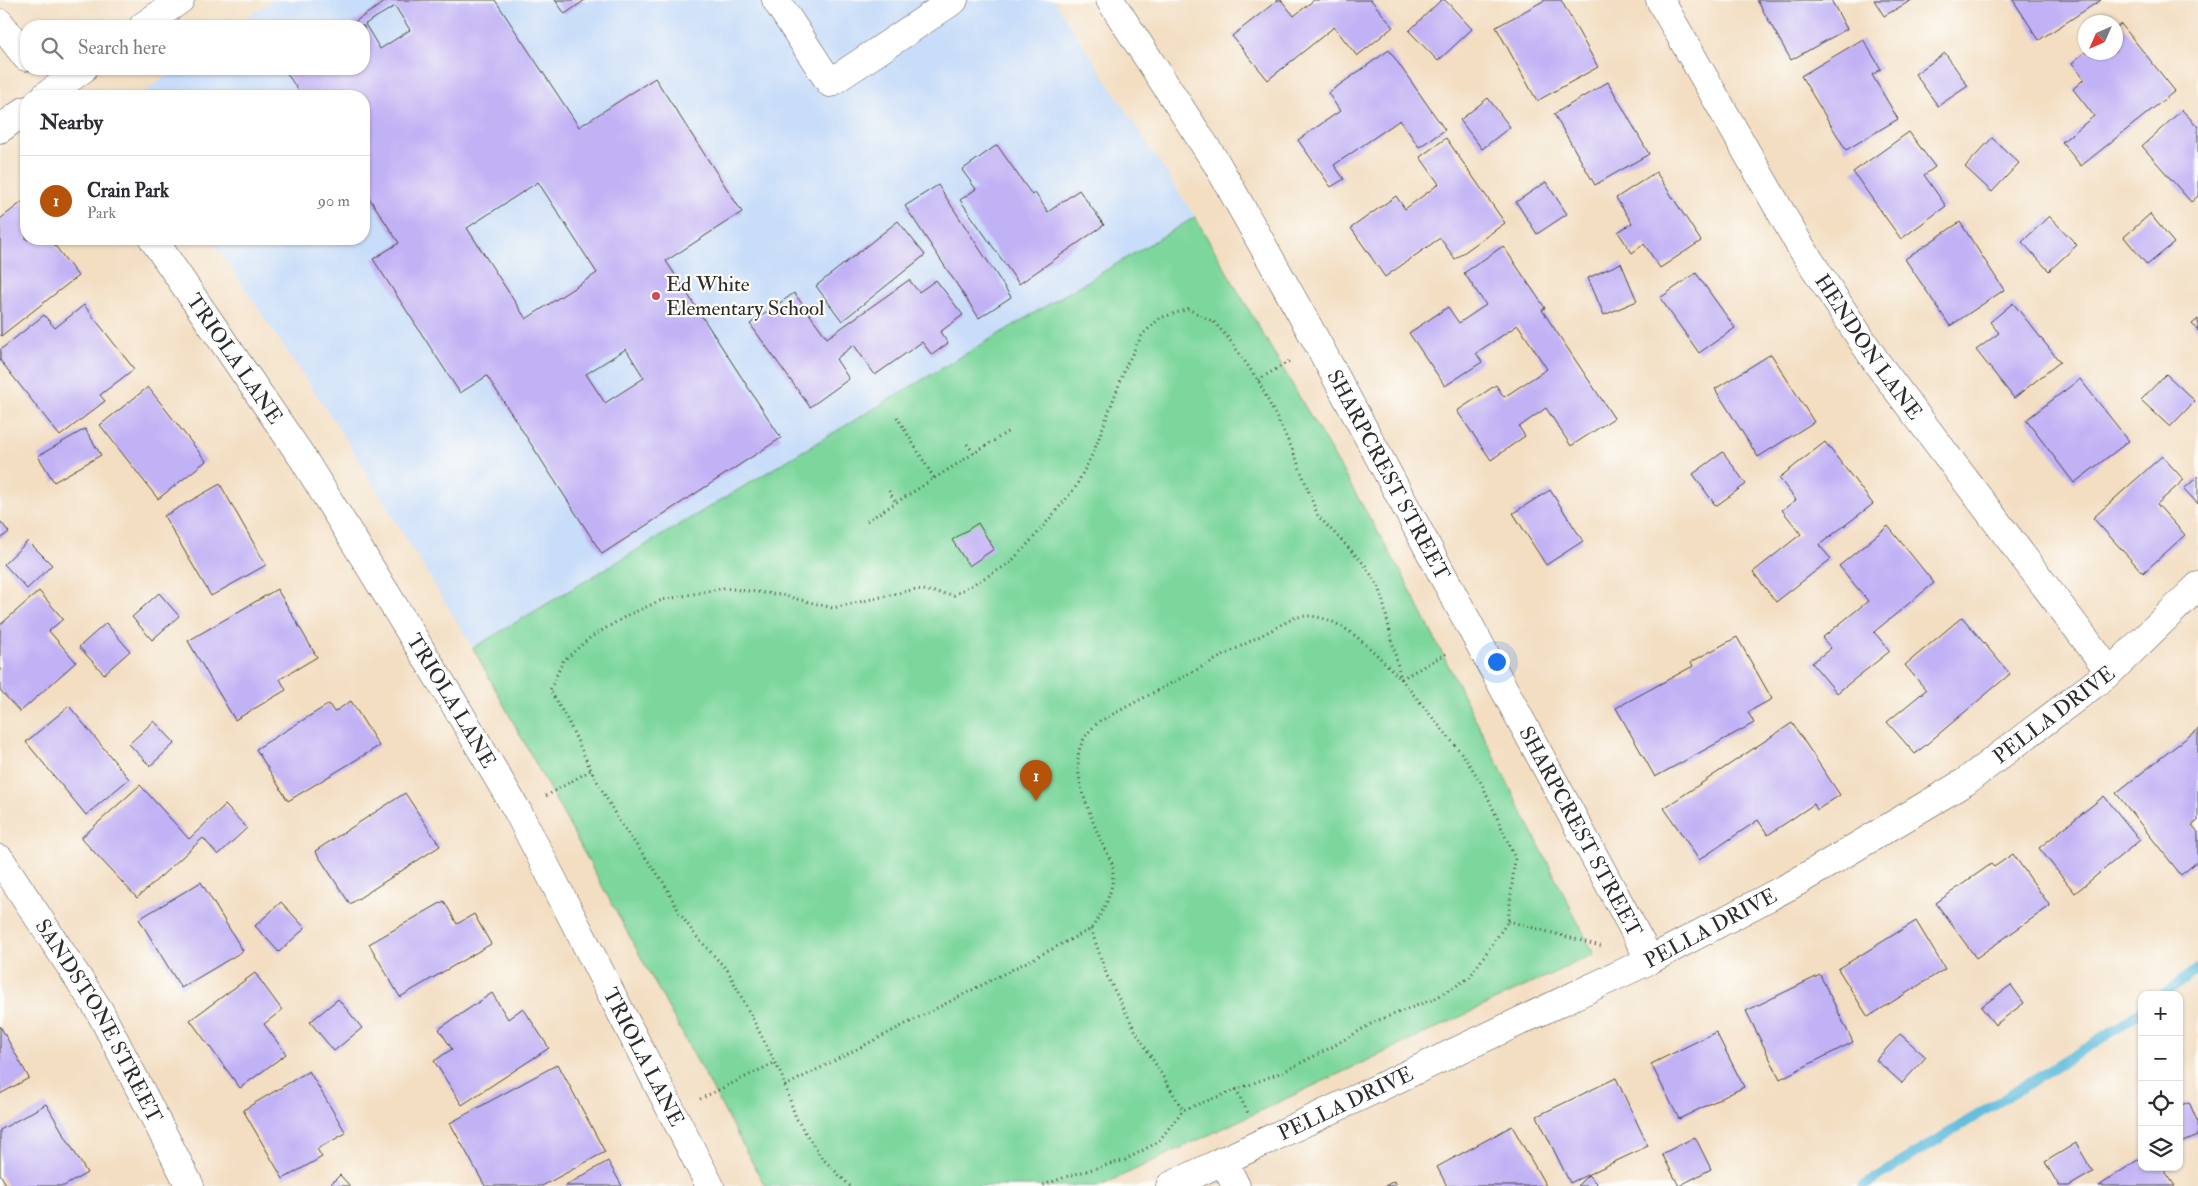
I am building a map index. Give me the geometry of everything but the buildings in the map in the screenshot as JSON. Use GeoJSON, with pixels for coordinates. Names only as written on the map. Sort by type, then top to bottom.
{"type":"FeatureCollection","features":[{"type":"Feature","properties":{"kind":"street"},"geometry":{"type":"LineString","coordinates":[[152,20],[180,0]]}},
{"type":"Feature","properties":{"kind":"street"},"geometry":{"type":"LineString","coordinates":[[776,0],[830,83],[954,0]]}},
{"type":"Feature","properties":{"kind":"street","name":"SHARPCREST STREET"},"geometry":{"type":"LineString","coordinates":[[1110,0],[1218,164],[1318,344],[1650,960]]}},
{"type":"Feature","properties":{"kind":"street","name":"HENDON LANE"},"geometry":{"type":"LineString","coordinates":[[1660,0],[1799,244],[1877,363],[2110,672]]}},
{"type":"Feature","properties":{"kind":"street"},"geometry":{"type":"LineString","coordinates":[[0,23],[20,49]]}},
{"type":"Feature","properties":{"kind":"street"},"geometry":{"type":"LineString","coordinates":[[39,75],[48,90]]}},
{"type":"Feature","properties":{"kind":"street"},"geometry":{"type":"LineString","coordinates":[[56,90],[75,75]]}},
{"type":"Feature","properties":{"kind":"street"},"geometry":{"type":"LineString","coordinates":[[0,129],[20,114]]}},
{"type":"Feature","properties":{"kind":"street","name":"TRIOLA LANE"},"geometry":{"type":"LineString","coordinates":[[157,245],[302,457],[452,700],[518,812],[710,1186]]}},
{"type":"Feature","properties":{"kind":"street","name":"PELLA DRIVE"},"geometry":{"type":"LineString","coordinates":[[1170,1186],[1650,960],[1797,882],[1965,782],[2110,672],[2198,586]]}},
{"type":"Feature","properties":{"kind":"street","name":"SANDSTONE STREET"},"geometry":{"type":"LineString","coordinates":[[0,859],[99,1010],[190,1186]]}},
{"type":"Feature","properties":{"kind":"street"},"geometry":{"type":"LineString","coordinates":[[1223,1160],[1236,1186]]}},
{"type":"Feature","properties":{"kind":"path"},"geometry":{"type":"LineString","coordinates":[[850,1186],[816,1149],[796,1118],[776,1062],[728,971],[696,936],[680,914],[664,883],[619,821],[590,770],[568,721],[550,690],[563,661],[591,637],[628,615],[662,600],[724,588],[781,596],[833,608],[916,589],[954,594],[1009,564],[1075,488],[1101,435],[1126,366],[1142,335],[1160,318],[1188,310],[1214,322],[1230,339],[1258,380],[1294,453],[1318,516],[1365,565],[1380,589],[1401,679]]}},
{"type":"Feature","properties":{"kind":"path"},"geometry":{"type":"LineString","coordinates":[[1258,380],[1318,344]]}},
{"type":"Feature","properties":{"kind":"path"},"geometry":{"type":"LineString","coordinates":[[897,417],[934,478]]}},
{"type":"Feature","properties":{"kind":"path"},"geometry":{"type":"LineString","coordinates":[[867,521],[1009,431]]}},
{"type":"Feature","properties":{"kind":"path"},"geometry":{"type":"LineString","coordinates":[[967,444],[974,453]]}},
{"type":"Feature","properties":{"kind":"path"},"geometry":{"type":"LineString","coordinates":[[889,490],[896,503]]}},
{"type":"Feature","properties":{"kind":"path"},"geometry":{"type":"LineString","coordinates":[[785,1086],[1091,929],[1108,899],[1113,880],[1112,866],[1090,811],[1081,783],[1078,762],[1080,745],[1088,731],[1100,721],[1294,618],[1306,615],[1320,617],[1342,627],[1363,642],[1401,679],[1463,755],[1482,784],[1515,858],[1508,921],[1469,978],[1434,998],[1376,1021],[1330,1048],[1285,1071],[1183,1110],[1158,1142],[1125,1160],[1068,1176],[1041,1186]]}},
{"type":"Feature","properties":{"kind":"path"},"geometry":{"type":"LineString","coordinates":[[1401,679],[1476,637]]}},
{"type":"Feature","properties":{"kind":"path"},"geometry":{"type":"LineString","coordinates":[[518,812],[590,770]]}},
{"type":"Feature","properties":{"kind":"path"},"geometry":{"type":"LineString","coordinates":[[1508,921],[1650,960]]}},
{"type":"Feature","properties":{"kind":"path"},"geometry":{"type":"LineString","coordinates":[[1091,929],[1107,976],[1135,1030],[1183,1110]]}},
{"type":"Feature","properties":{"kind":"path"},"geometry":{"type":"LineString","coordinates":[[672,1112],[776,1062]]}},
{"type":"Feature","properties":{"kind":"shaded area","name":"Ed White Elementary School"},"geometry":{"type":"Polygon","coordinates":[[[272,0],[1054,0],[1195,217],[473,648],[338,427],[215,245],[370,245],[370,90],[146,90],[168,75],[370,75],[370,20],[244,20],[272,0]]]}},
{"type":"Feature","properties":{"kind":"green space"},"geometry":{"type":"Polygon","coordinates":[[[1195,217],[1401,572],[1594,954],[1100,1186],[765,1186],[473,648],[1195,217]]]}},
{"type":"Feature","properties":{"kind":"waterway"},"geometry":{"type":"LineString","coordinates":[[2168,991],[2198,969]]}},
{"type":"Feature","properties":{"kind":"waterway"},"geometry":{"type":"LineString","coordinates":[[1863,1186],[2115,1030],[2138,1013]]}},
{"type":"Feature","properties":{"kind":"place","name":"Ed White Elementary School"},"geometry":{"type":"Point","coordinates":[656,296]}},
{"type":"Feature","properties":{"kind":"place","name":"Crain Park"},"geometry":{"type":"Point","coordinates":[1036,801]}}]}
